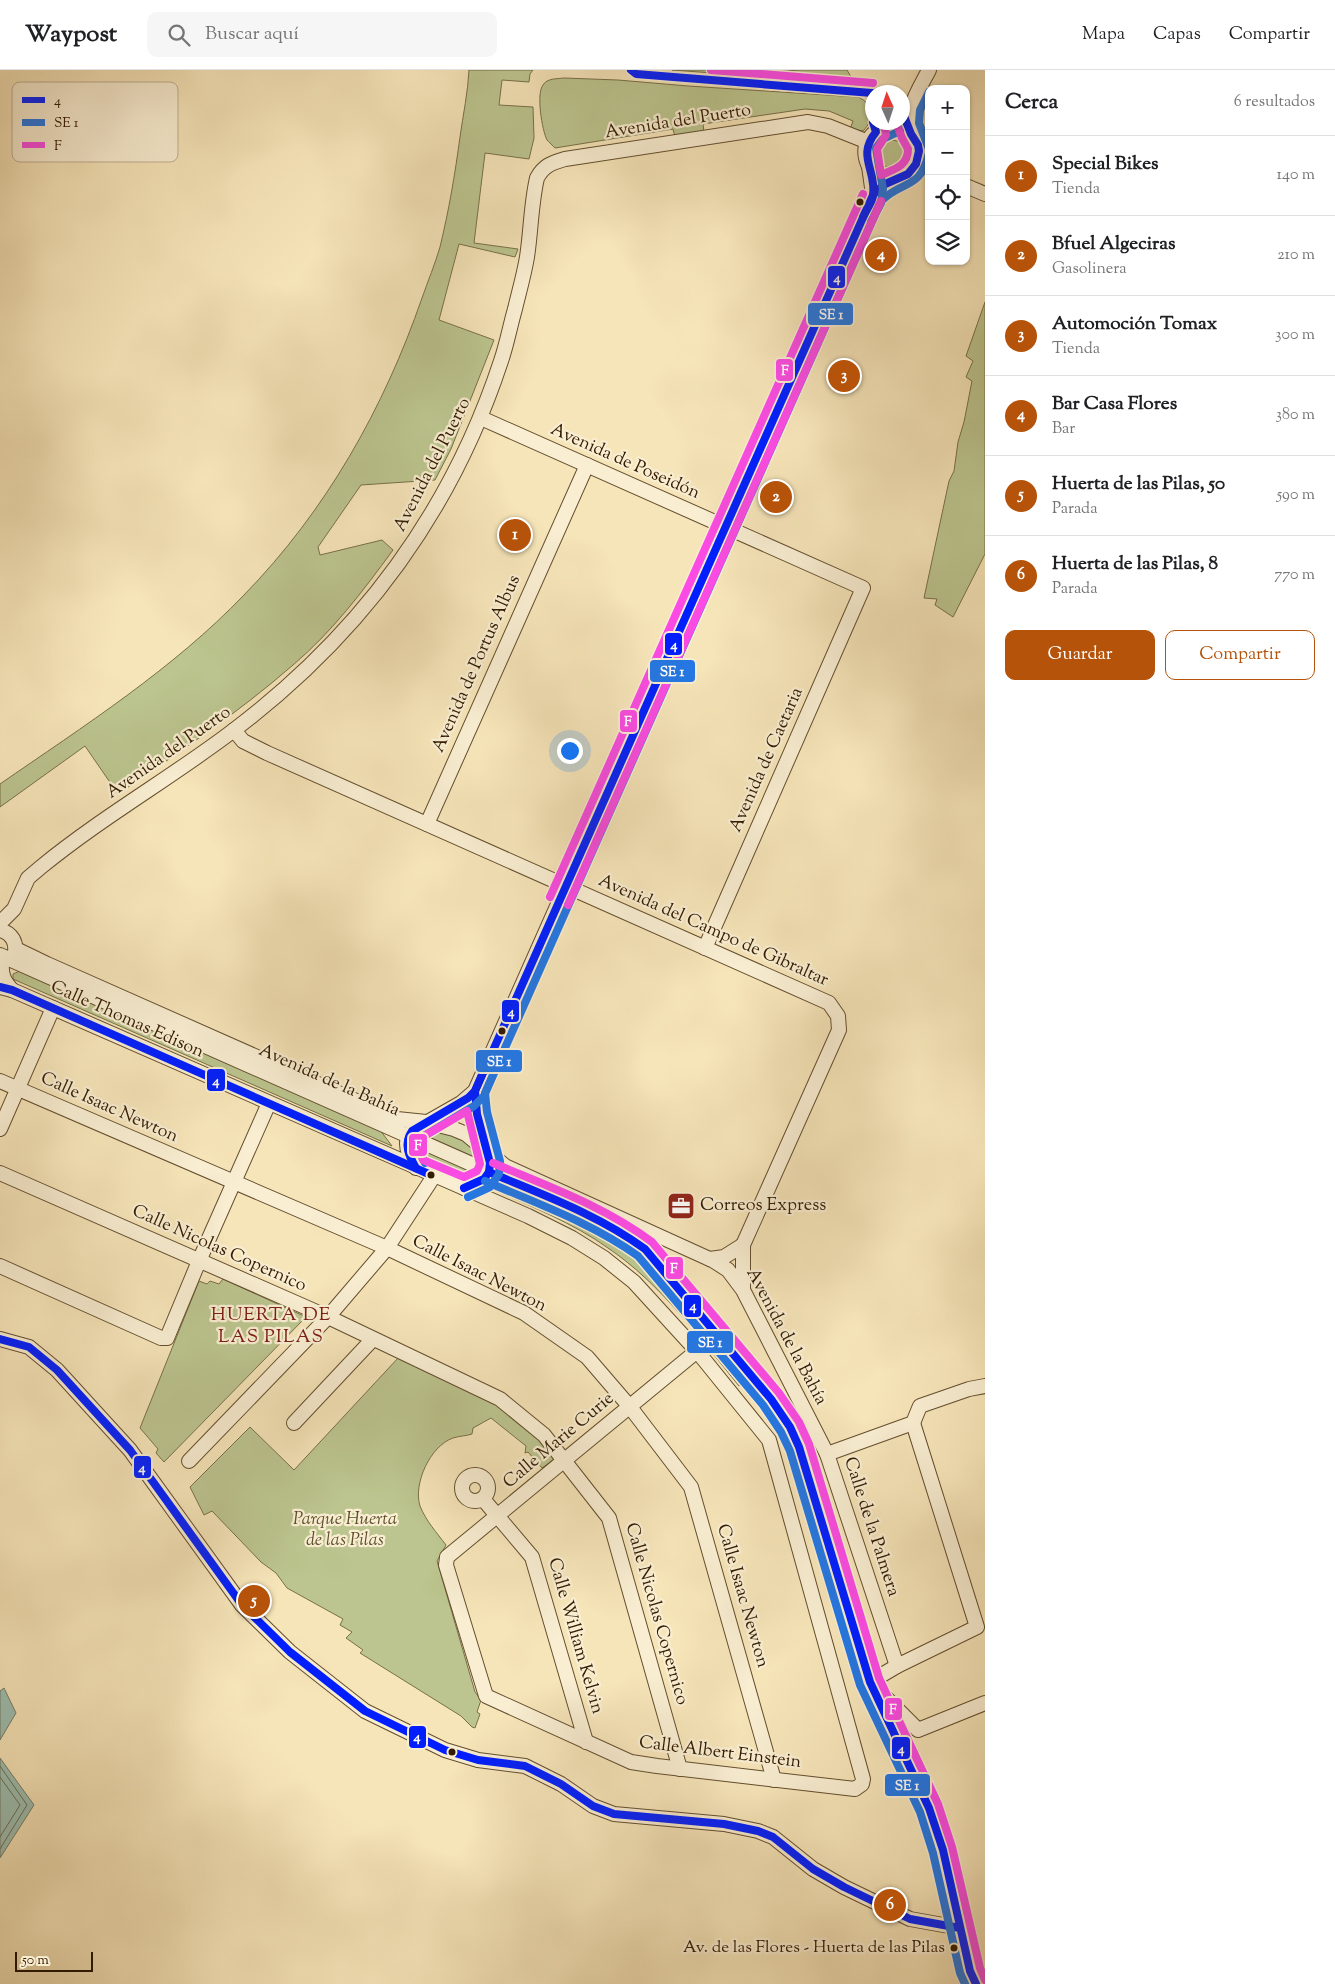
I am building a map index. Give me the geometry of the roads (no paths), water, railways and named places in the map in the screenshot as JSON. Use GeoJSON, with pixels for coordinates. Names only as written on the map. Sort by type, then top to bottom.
{"type":"FeatureCollection","features":[{"type":"Feature","properties":{"kind":"street"},"geometry":{"type":"LineString","coordinates":[[910,104],[929,70]]}},
{"type":"Feature","properties":{"kind":"street","name":"Avenida del Puerto"},"geometry":{"type":"LineString","coordinates":[[14,909],[28,878],[234,730],[286,688],[328,648],[381,588],[423,529],[481,418],[502,359],[527,259],[537,178],[548,164],[566,159],[808,122],[828,126],[868,142]]}},
{"type":"Feature","properties":{"kind":"street"},"geometry":{"type":"LineString","coordinates":[[396,1119],[415,1120],[452,1107],[461,1103],[475,1091],[873,195],[883,185],[922,167],[918,145],[910,129]]}},
{"type":"Feature","properties":{"kind":"street"},"geometry":{"type":"LineString","coordinates":[[873,195],[869,166],[865,154],[868,142],[876,132],[880,130]]}},
{"type":"Feature","properties":{"kind":"street"},"geometry":{"type":"LineString","coordinates":[[904,130],[911,134]]}},
{"type":"Feature","properties":{"kind":"street"},"geometry":{"type":"LineString","coordinates":[[869,166],[878,176],[896,179]]}},
{"type":"Feature","properties":{"kind":"street"},"geometry":{"type":"LineString","coordinates":[[970,188],[985,194]]}},
{"type":"Feature","properties":{"kind":"street","name":"Avenida de Poseidón"},"geometry":{"type":"LineString","coordinates":[[481,418],[864,588]]}},
{"type":"Feature","properties":{"kind":"street","name":"Avenida de Portus Albus"},"geometry":{"type":"LineString","coordinates":[[427,824],[586,465]]}},
{"type":"Feature","properties":{"kind":"street","name":"Avenida de Caetaria"},"geometry":{"type":"LineString","coordinates":[[705,948],[864,588]]}},
{"type":"Feature","properties":{"kind":"street","name":"Avenida del Campo de Gibraltar"},"geometry":{"type":"LineString","coordinates":[[234,730],[244,740],[267,753],[829,1003],[835,1010],[839,1030],[744,1245],[743,1290]]}},
{"type":"Feature","properties":{"kind":"street"},"geometry":{"type":"LineString","coordinates":[[0,923],[14,909]]}},
{"type":"Feature","properties":{"kind":"street"},"geometry":{"type":"LineString","coordinates":[[7,956],[14,909]]}},
{"type":"Feature","properties":{"kind":"street"},"geometry":{"type":"LineString","coordinates":[[0,930],[5,931],[7,956]]}},
{"type":"Feature","properties":{"kind":"street","name":"Calle Thomas Edison"},"geometry":{"type":"LineString","coordinates":[[7,956],[2,972],[6,989],[464,1188],[572,1238],[604,1258],[634,1282],[697,1351],[769,1440],[863,1779],[862,1784]]}},
{"type":"Feature","properties":{"kind":"street","name":"Avenida de la Bahía"},"geometry":{"type":"LineString","coordinates":[[7,956],[64,972],[396,1119],[426,1122],[466,1134],[505,1166],[710,1259],[728,1270],[743,1290],[827,1454]]}},
{"type":"Feature","properties":{"kind":"street","name":"Avenida de la Bahía"},"geometry":{"type":"LineString","coordinates":[[7,956],[600,1221],[639,1244],[664,1270],[776,1407],[790,1427],[799,1447],[870,1682],[929,1808],[943,1850],[970,1971],[976,1984]]}},
{"type":"Feature","properties":{"kind":"street"},"geometry":{"type":"LineString","coordinates":[[0,1130],[53,1008]]}},
{"type":"Feature","properties":{"kind":"street","name":"Calle Isaac Newton"},"geometry":{"type":"LineString","coordinates":[[0,1081],[386,1248],[524,1313],[587,1357],[630,1407],[691,1487],[774,1780]]}},
{"type":"Feature","properties":{"kind":"street"},"geometry":{"type":"LineString","coordinates":[[464,1188],[484,1179],[489,1172],[489,1154],[476,1114],[475,1091]]}},
{"type":"Feature","properties":{"kind":"street"},"geometry":{"type":"LineString","coordinates":[[0,1266],[161,1338],[168,1337],[198,1261],[269,1103]]}},
{"type":"Feature","properties":{"kind":"street"},"geometry":{"type":"LineString","coordinates":[[416,1168],[410,1157],[407,1142],[408,1136],[412,1130],[452,1107]]}},
{"type":"Feature","properties":{"kind":"street","name":"Calle Nicolas Copernico"},"geometry":{"type":"LineString","coordinates":[[0,1173],[328,1317],[500,1399],[544,1435],[609,1518],[680,1769]]}},
{"type":"Feature","properties":{"kind":"street"},"geometry":{"type":"LineString","coordinates":[[189,1461],[328,1317],[386,1248],[434,1176]]}},
{"type":"Feature","properties":{"kind":"street"},"geometry":{"type":"LineString","coordinates":[[710,1259],[724,1257],[744,1245]]}},
{"type":"Feature","properties":{"kind":"street"},"geometry":{"type":"LineString","coordinates":[[294,1423],[373,1338]]}},
{"type":"Feature","properties":{"kind":"street"},"geometry":{"type":"LineString","coordinates":[[0,1339],[30,1347],[57,1370],[130,1450],[242,1604],[290,1652],[365,1711],[445,1750],[478,1760],[525,1766],[560,1784],[593,1806],[614,1814],[724,1824],[758,1831],[774,1837],[813,1869],[844,1887],[910,1919],[960,1928]]}},
{"type":"Feature","properties":{"kind":"street","name":"Calle Marie Curie"},"geometry":{"type":"LineString","coordinates":[[446,1560],[447,1557],[697,1351]]}},
{"type":"Feature","properties":{"kind":"street"},"geometry":{"type":"LineString","coordinates":[[985,1386],[969,1389],[920,1406],[913,1423],[977,1627],[897,1666],[870,1682],[918,1730],[985,1703]]}},
{"type":"Feature","properties":{"kind":"street","name":"Calle de la Palmera"},"geometry":{"type":"LineString","coordinates":[[897,1666],[827,1454],[913,1423]]}},
{"type":"Feature","properties":{"kind":"street","name":"Calle William Kelvin"},"geometry":{"type":"LineString","coordinates":[[483,1499],[532,1557],[586,1742]]}},
{"type":"Feature","properties":{"kind":"street","name":"Calle Albert Einstein"},"geometry":{"type":"LineString","coordinates":[[446,1560],[486,1696],[631,1762],[855,1789],[862,1784]]}},
{"type":"Feature","properties":{"kind":"water"},"geometry":{"type":"Polygon","coordinates":[[[4,1688],[16,1713],[0,1740],[0,1691],[4,1688]]]}},
{"type":"Feature","properties":{"kind":"water"},"geometry":{"type":"Polygon","coordinates":[[[0,1758],[34,1805],[0,1858],[0,1758]]]}},
{"type":"Feature","properties":{"kind":"place","name":"Bar Casa Flores"},"geometry":{"type":"Point","coordinates":[881,255]}},
{"type":"Feature","properties":{"kind":"place","name":"Automoción Tomax"},"geometry":{"type":"Point","coordinates":[844,376]}},
{"type":"Feature","properties":{"kind":"place","name":"Bfuel Algeciras"},"geometry":{"type":"Point","coordinates":[776,497]}},
{"type":"Feature","properties":{"kind":"place","name":"Special Bikes"},"geometry":{"type":"Point","coordinates":[515,535]}},
{"type":"Feature","properties":{"kind":"place","name":"Correos Express"},"geometry":{"type":"Point","coordinates":[681,1206]}},
{"type":"Feature","properties":{"kind":"place","name":"Huerta de las Pilas, 50"},"geometry":{"type":"Point","coordinates":[254,1601]}},
{"type":"Feature","properties":{"kind":"place","name":"Huerta de las Pilas, 8"},"geometry":{"type":"Point","coordinates":[890,1905]}},
{"type":"Feature","properties":{"kind":"place","name":"Av. de las Flores - Huerta de las Pilas"},"geometry":{"type":"Point","coordinates":[954,1948]}},
{"type":"Feature","properties":{"kind":"district","name":"HUERTA DE LAS PILAS"},"geometry":{"type":"Point","coordinates":[271,1326]}},
{"type":"Feature","properties":{"kind":"park label","name":"Parque Huerta de las Pilas"},"geometry":{"type":"Point","coordinates":[345,1530]}}]}
